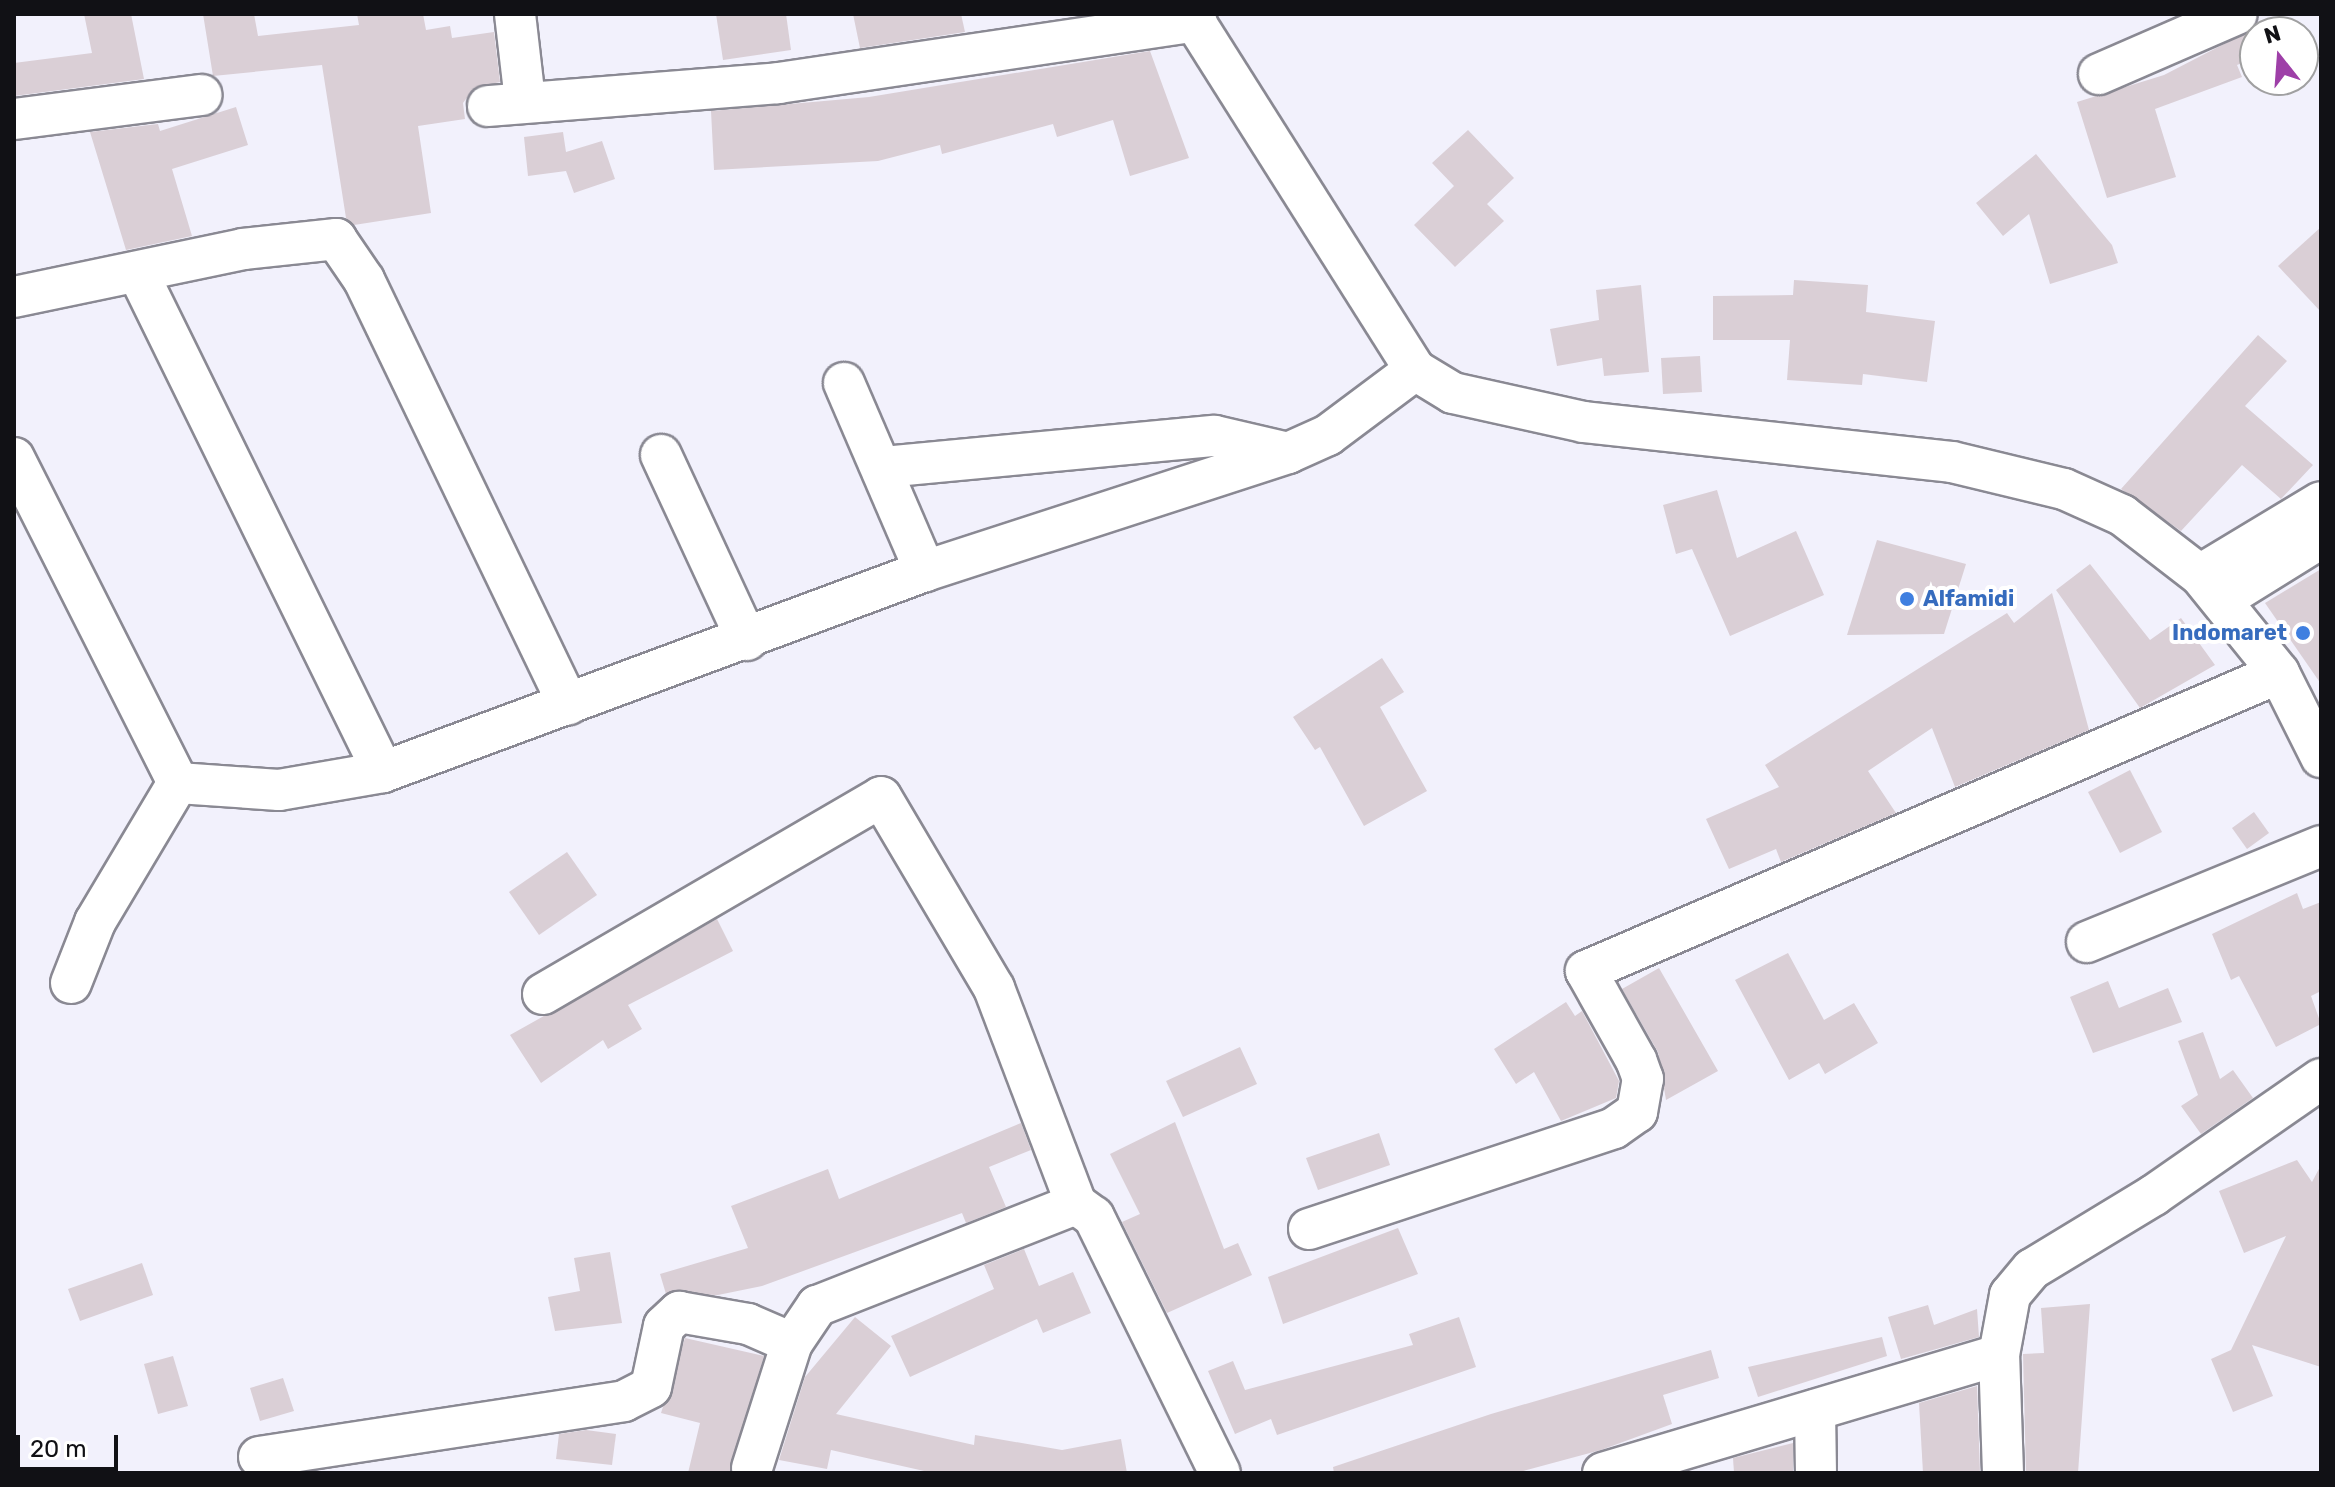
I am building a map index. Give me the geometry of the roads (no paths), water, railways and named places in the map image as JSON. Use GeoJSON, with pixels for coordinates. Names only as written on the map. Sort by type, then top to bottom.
{"type":"FeatureCollection","features":[{"type":"Feature","properties":{"kind":"street"},"geometry":{"type":"LineString","coordinates":[[515,14],[506,103],[778,83],[1193,18],[1415,370],[1453,393],[1584,422],[1952,462],[2064,489],[2122,515],[2211,588],[2279,673],[2321,757]]}},
{"type":"Feature","properties":{"kind":"street"},"geometry":{"type":"LineString","coordinates":[[2099,74],[2237,14]]}},
{"type":"Feature","properties":{"kind":"street"},"geometry":{"type":"LineString","coordinates":[[14,119],[201,95]]}},
{"type":"Feature","properties":{"kind":"street"},"geometry":{"type":"LineString","coordinates":[[14,297],[308,238],[336,239],[345,247],[568,704]]}},
{"type":"Feature","properties":{"kind":"street"},"geometry":{"type":"LineString","coordinates":[[138,273],[383,772]]}},
{"type":"Feature","properties":{"kind":"street"},"geometry":{"type":"LineString","coordinates":[[178,783],[279,790],[383,772],[747,640],[925,571],[1288,453],[1328,435],[1415,370]]}},
{"type":"Feature","properties":{"kind":"street"},"geometry":{"type":"LineString","coordinates":[[844,383],[884,467],[925,571]]}},
{"type":"Feature","properties":{"kind":"street"},"geometry":{"type":"LineString","coordinates":[[884,467],[1215,436],[1288,453]]}},
{"type":"Feature","properties":{"kind":"street"},"geometry":{"type":"LineString","coordinates":[[661,455],[747,640]]}},
{"type":"Feature","properties":{"kind":"street"},"geometry":{"type":"LineString","coordinates":[[14,458],[178,783]]}},
{"type":"Feature","properties":{"kind":"street"},"geometry":{"type":"LineString","coordinates":[[2211,588],[2321,502]]}},
{"type":"Feature","properties":{"kind":"street"},"geometry":{"type":"LineString","coordinates":[[2211,588],[2321,538]]}},
{"type":"Feature","properties":{"kind":"street"},"geometry":{"type":"LineString","coordinates":[[1309,1229],[1614,1128],[1637,1112],[1643,1079],[1636,1060],[1586,971],[2279,673]]}},
{"type":"Feature","properties":{"kind":"street"},"geometry":{"type":"LineString","coordinates":[[71,983],[95,922],[178,783]]}},
{"type":"Feature","properties":{"kind":"street"},"geometry":{"type":"LineString","coordinates":[[543,994],[881,797],[994,988],[1076,1204],[1094,1217],[1219,1473]]}},
{"type":"Feature","properties":{"kind":"street"},"geometry":{"type":"LineString","coordinates":[[2087,942],[2321,846]]}},
{"type":"Feature","properties":{"kind":"street"},"geometry":{"type":"LineString","coordinates":[[2003,1473],[1999,1355],[2010,1295],[2032,1269],[2154,1195],[2321,1079]]}},
{"type":"Feature","properties":{"kind":"street"},"geometry":{"type":"LineString","coordinates":[[758,1471],[792,1343],[817,1306],[1076,1204]]}},
{"type":"Feature","properties":{"kind":"street"},"geometry":{"type":"LineString","coordinates":[[259,1457],[624,1401],[651,1387],[664,1326],[679,1312],[748,1324],[792,1343]]}},
{"type":"Feature","properties":{"kind":"street"},"geometry":{"type":"LineString","coordinates":[[1624,1470],[1999,1355]]}},
{"type":"Feature","properties":{"kind":"street"},"geometry":{"type":"LineString","coordinates":[[1815,1410],[1816,1473]]}},
{"type":"Feature","properties":{"kind":"place","name":"Alfamidi"},"geometry":{"type":"Point","coordinates":[1907,599]}},
{"type":"Feature","properties":{"kind":"place","name":"Indomaret"},"geometry":{"type":"Point","coordinates":[2303,633]}}]}
